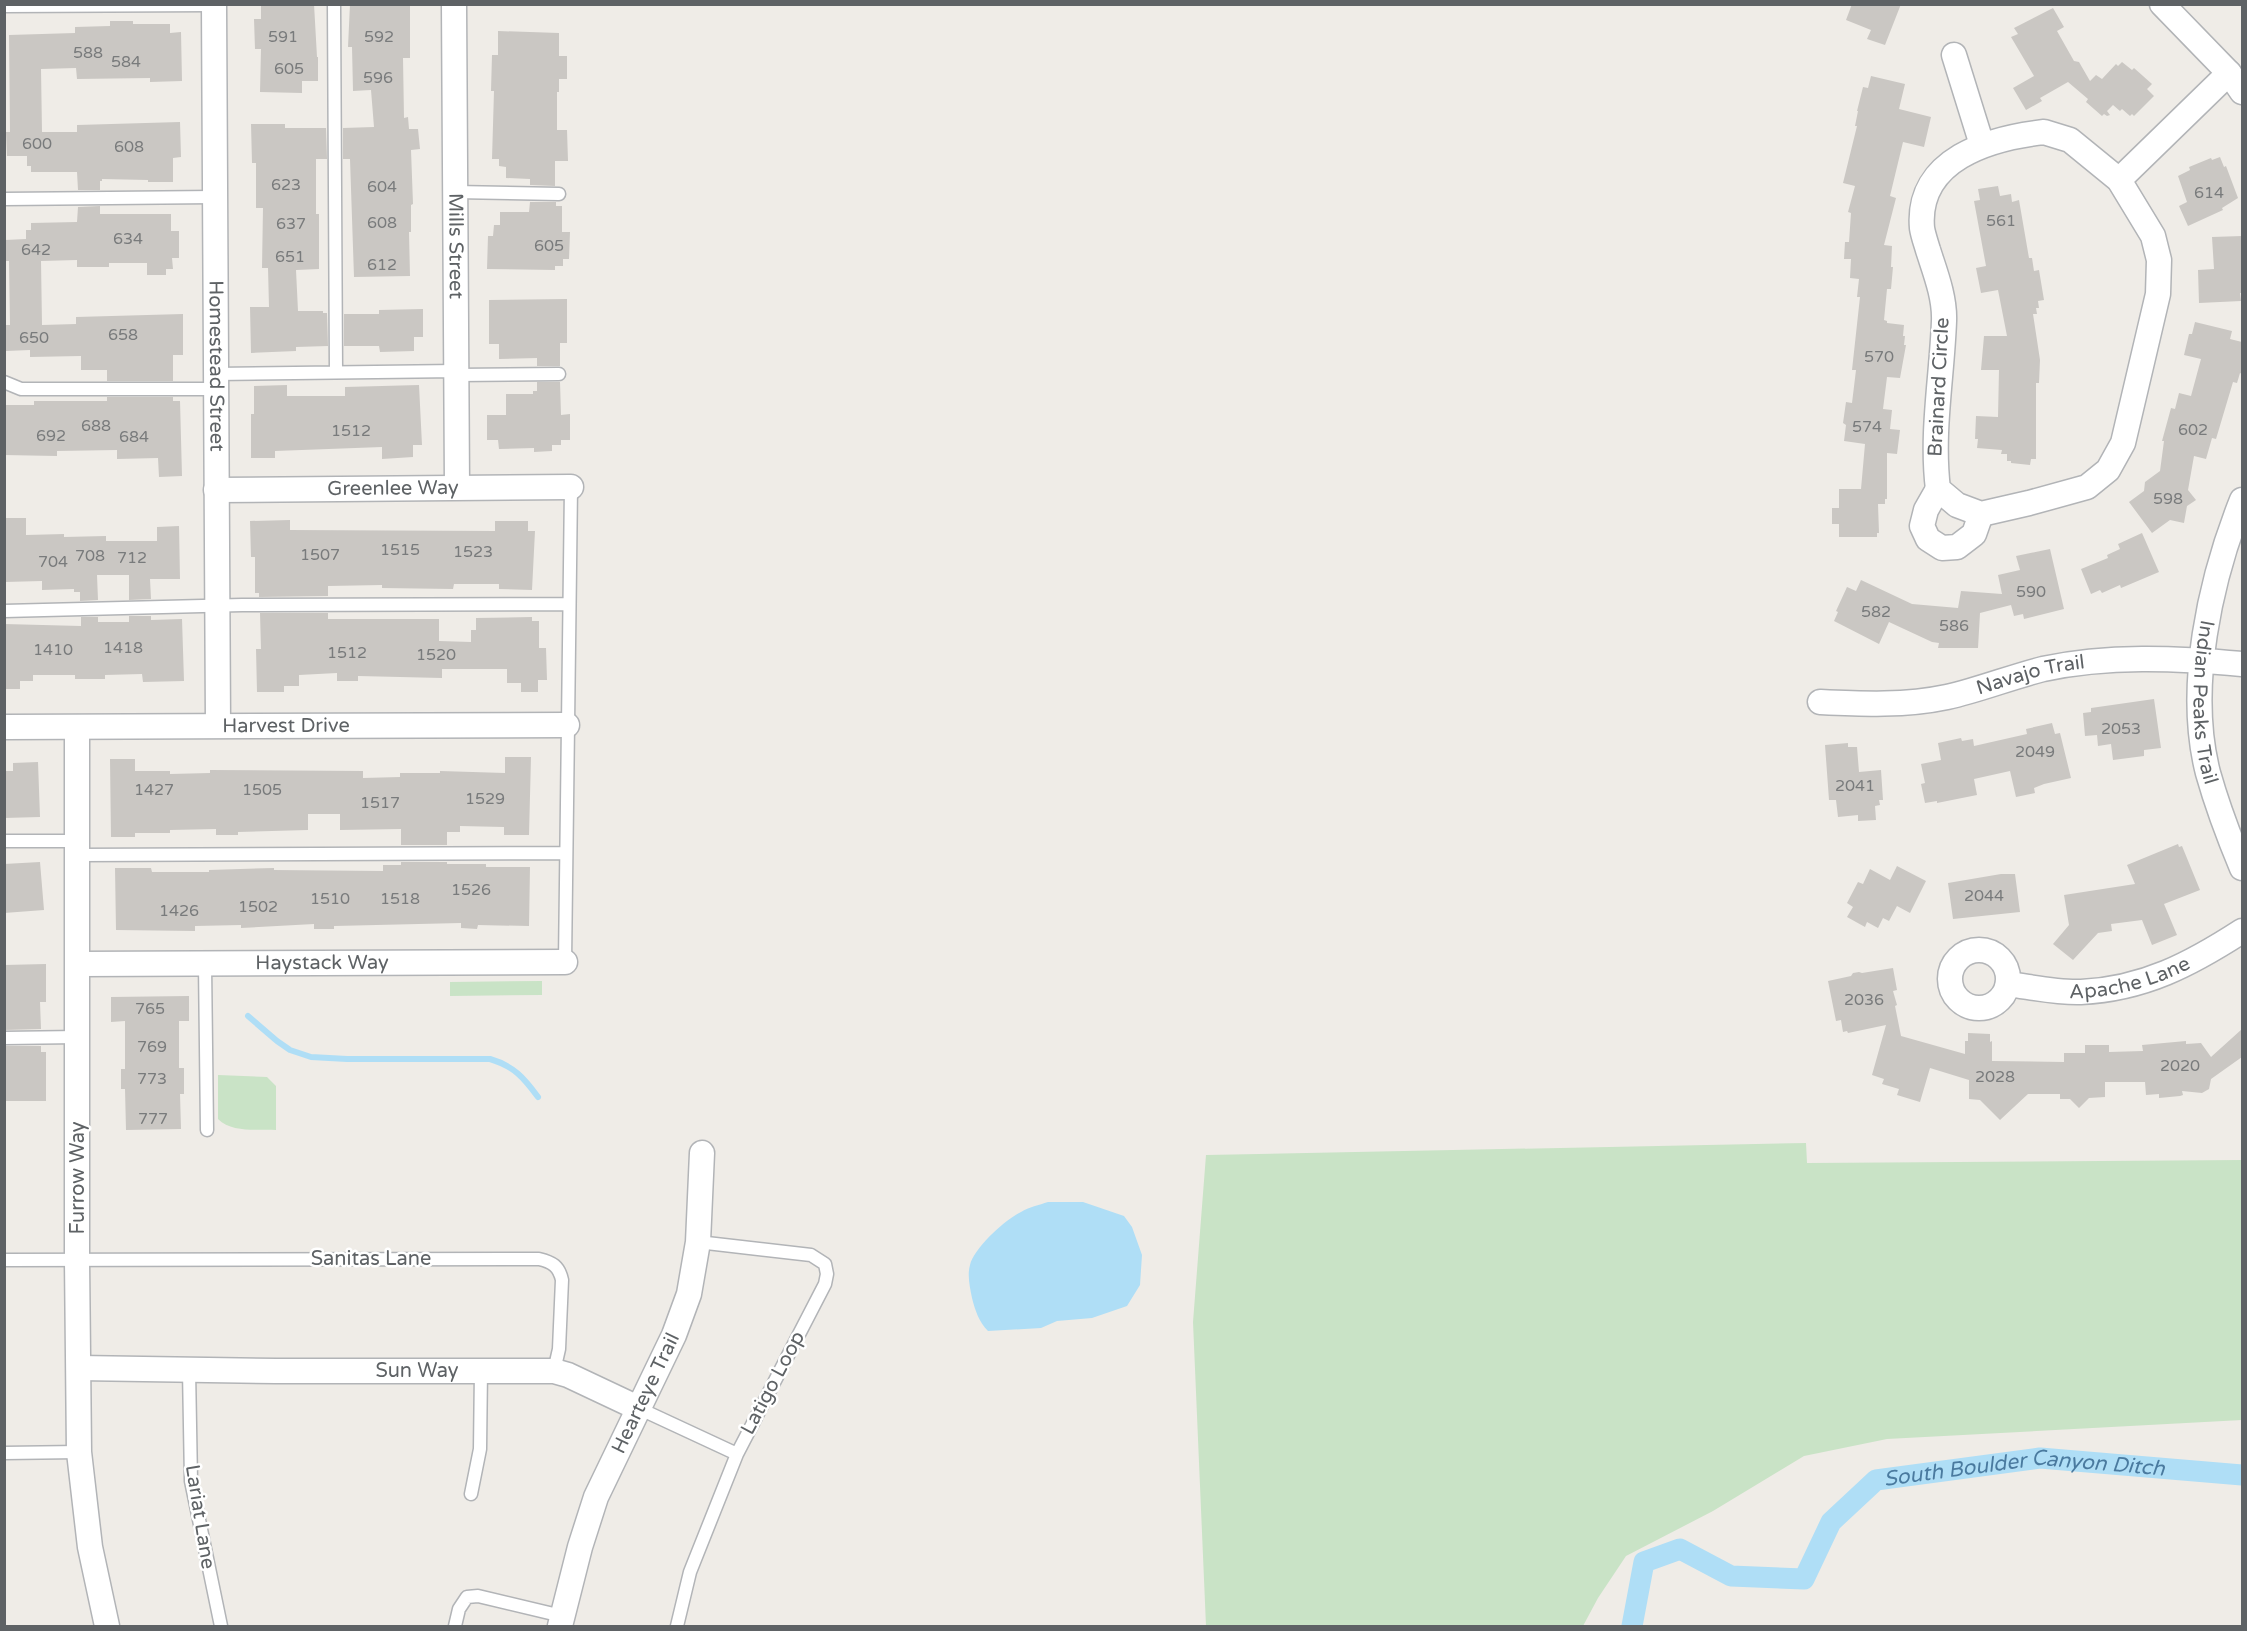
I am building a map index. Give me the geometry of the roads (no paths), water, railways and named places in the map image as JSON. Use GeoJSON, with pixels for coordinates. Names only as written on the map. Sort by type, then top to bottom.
{"type":"FeatureCollection","features":[{"type":"Feature","properties":{"kind":"street","name":"Mills Street"},"geometry":{"type":"LineString","coordinates":[[454,4],[457,486]]}},
{"type":"Feature","properties":{"kind":"street"},"geometry":{"type":"LineString","coordinates":[[2119,180],[2236,83],[2162,4]]}},
{"type":"Feature","properties":{"kind":"street","name":"Homestead Street"},"geometry":{"type":"LineString","coordinates":[[214,5],[218,725]]}},
{"type":"Feature","properties":{"kind":"street"},"geometry":{"type":"LineString","coordinates":[[1954,55],[1982,145]]}},
{"type":"Feature","properties":{"kind":"street","name":"Brainard Circle"},"geometry":{"type":"LineString","coordinates":[[1938,489],[1934,459],[1944,318],[1939,286],[1922,229],[1923,203],[1934,180],[1951,162],[1982,145],[2020,135],[2044,132],[2070,140],[2119,180],[2152,236],[2159,261],[2158,294],[2123,443],[2108,470],[2087,487],[1982,514]]}},
{"type":"Feature","properties":{"kind":"street","name":"Greenlee Way"},"geometry":{"type":"LineString","coordinates":[[216,490],[457,486],[571,487]]}},
{"type":"Feature","properties":{"kind":"street"},"geometry":{"type":"LineString","coordinates":[[1938,489],[1957,505],[1982,514],[1974,534],[1957,548],[1942,548],[1928,539],[1922,526],[1926,510],[1938,489]]}},
{"type":"Feature","properties":{"kind":"street","name":"Indian Peaks Trail"},"geometry":{"type":"LineString","coordinates":[[2242,500],[2228,537],[2211,597],[2202,661],[2200,716],[2208,771],[2229,838],[2242,868]]}},
{"type":"Feature","properties":{"kind":"street","name":"Navajo Trail"},"geometry":{"type":"LineString","coordinates":[[1820,702],[1892,705],[1947,697],[2043,669],[2112,659],[2242,664]]}},
{"type":"Feature","properties":{"kind":"street","name":"Harvest Drive"},"geometry":{"type":"LineString","coordinates":[[4,727],[567,725]]}},
{"type":"Feature","properties":{"kind":"street","name":"Furrow Way"},"geometry":{"type":"LineString","coordinates":[[77,728],[79,1452],[90,1547],[107,1626]]}},
{"type":"Feature","properties":{"kind":"street","name":"Apache Lane"},"geometry":{"type":"LineString","coordinates":[[2008,984],[2079,992],[2116,988],[2158,976],[2201,958],[2242,931]]}},
{"type":"Feature","properties":{"kind":"street","name":"Haystack Way"},"geometry":{"type":"LineString","coordinates":[[79,964],[566,962]]}},
{"type":"Feature","properties":{"kind":"street","name":"Hearteye Trail"},"geometry":{"type":"LineString","coordinates":[[561,1621],[580,1547],[596,1497],[682,1315],[689,1294],[698,1242],[702,1153]]}},
{"type":"Feature","properties":{"kind":"street","name":"Sun Way"},"geometry":{"type":"LineString","coordinates":[[79,1368],[554,1371],[568,1375],[638,1408]]}},
{"type":"Feature","properties":{"kind":"lane"},"geometry":{"type":"LineString","coordinates":[[334,4],[336,372]]}},
{"type":"Feature","properties":{"kind":"lane"},"geometry":{"type":"LineString","coordinates":[[4,6],[214,5]]}},
{"type":"Feature","properties":{"kind":"lane"},"geometry":{"type":"LineString","coordinates":[[455,192],[559,194]]}},
{"type":"Feature","properties":{"kind":"lane"},"geometry":{"type":"LineString","coordinates":[[4,199],[215,197]]}},
{"type":"Feature","properties":{"kind":"lane"},"geometry":{"type":"LineString","coordinates":[[4,382],[21,389],[216,381],[336,372],[559,374]]}},
{"type":"Feature","properties":{"kind":"lane"},"geometry":{"type":"LineString","coordinates":[[566,962],[571,487]]}},
{"type":"Feature","properties":{"kind":"lane"},"geometry":{"type":"LineString","coordinates":[[4,611],[217,606],[569,604]]}},
{"type":"Feature","properties":{"kind":"lane"},"geometry":{"type":"LineString","coordinates":[[4,841],[78,848],[566,853]]}},
{"type":"Feature","properties":{"kind":"lane"},"geometry":{"type":"LineString","coordinates":[[205,964],[207,1130]]}},
{"type":"Feature","properties":{"kind":"lane"},"geometry":{"type":"LineString","coordinates":[[4,1038],[78,1037]]}},
{"type":"Feature","properties":{"kind":"lane","name":"Latigo Loop"},"geometry":{"type":"LineString","coordinates":[[677,1626],[690,1572],[736,1454],[825,1284],[827,1274],[825,1263],[811,1255],[698,1242]]}},
{"type":"Feature","properties":{"kind":"lane","name":"Sanitas Lane"},"geometry":{"type":"LineString","coordinates":[[4,1260],[539,1259],[551,1262],[560,1271],[562,1280],[559,1349],[554,1371]]}},
{"type":"Feature","properties":{"kind":"lane","name":"Lariat Lane"},"geometry":{"type":"LineString","coordinates":[[189,1370],[191,1481],[221,1626]]}},
{"type":"Feature","properties":{"kind":"lane"},"geometry":{"type":"LineString","coordinates":[[471,1494],[480,1449],[481,1370]]}},
{"type":"Feature","properties":{"kind":"lane","name":"Sun Way"},"geometry":{"type":"LineString","coordinates":[[638,1408],[736,1454]]}},
{"type":"Feature","properties":{"kind":"lane"},"geometry":{"type":"LineString","coordinates":[[4,1453],[79,1452]]}},
{"type":"Feature","properties":{"kind":"lane"},"geometry":{"type":"LineString","coordinates":[[455,1626],[459,1609],[467,1597],[478,1596],[561,1621]]}},
{"type":"Feature","properties":{"kind":"water"},"geometry":{"type":"Polygon","coordinates":[[[1048,1202],[1083,1202],[1124,1216],[1132,1227],[1142,1255],[1140,1285],[1127,1306],[1092,1318],[1057,1321],[1041,1328],[988,1331],[978,1316],[972,1298],[969,1273],[973,1258],[991,1235],[1007,1221],[1027,1209],[1048,1202]]]}},
{"type":"Feature","properties":{"kind":"waterway"},"geometry":{"type":"LineString","coordinates":[[248,1016],[290,1050],[311,1057],[490,1059],[506,1065],[518,1074],[538,1097]]}},
{"type":"Feature","properties":{"kind":"waterway","name":"South Boulder Canyon Ditch"},"geometry":{"type":"LineString","coordinates":[[1632,1626],[1644,1562],[1680,1549],[1731,1576],[1804,1579],[1831,1522],[1876,1480],[2040,1458],[2242,1475]]}}]}
